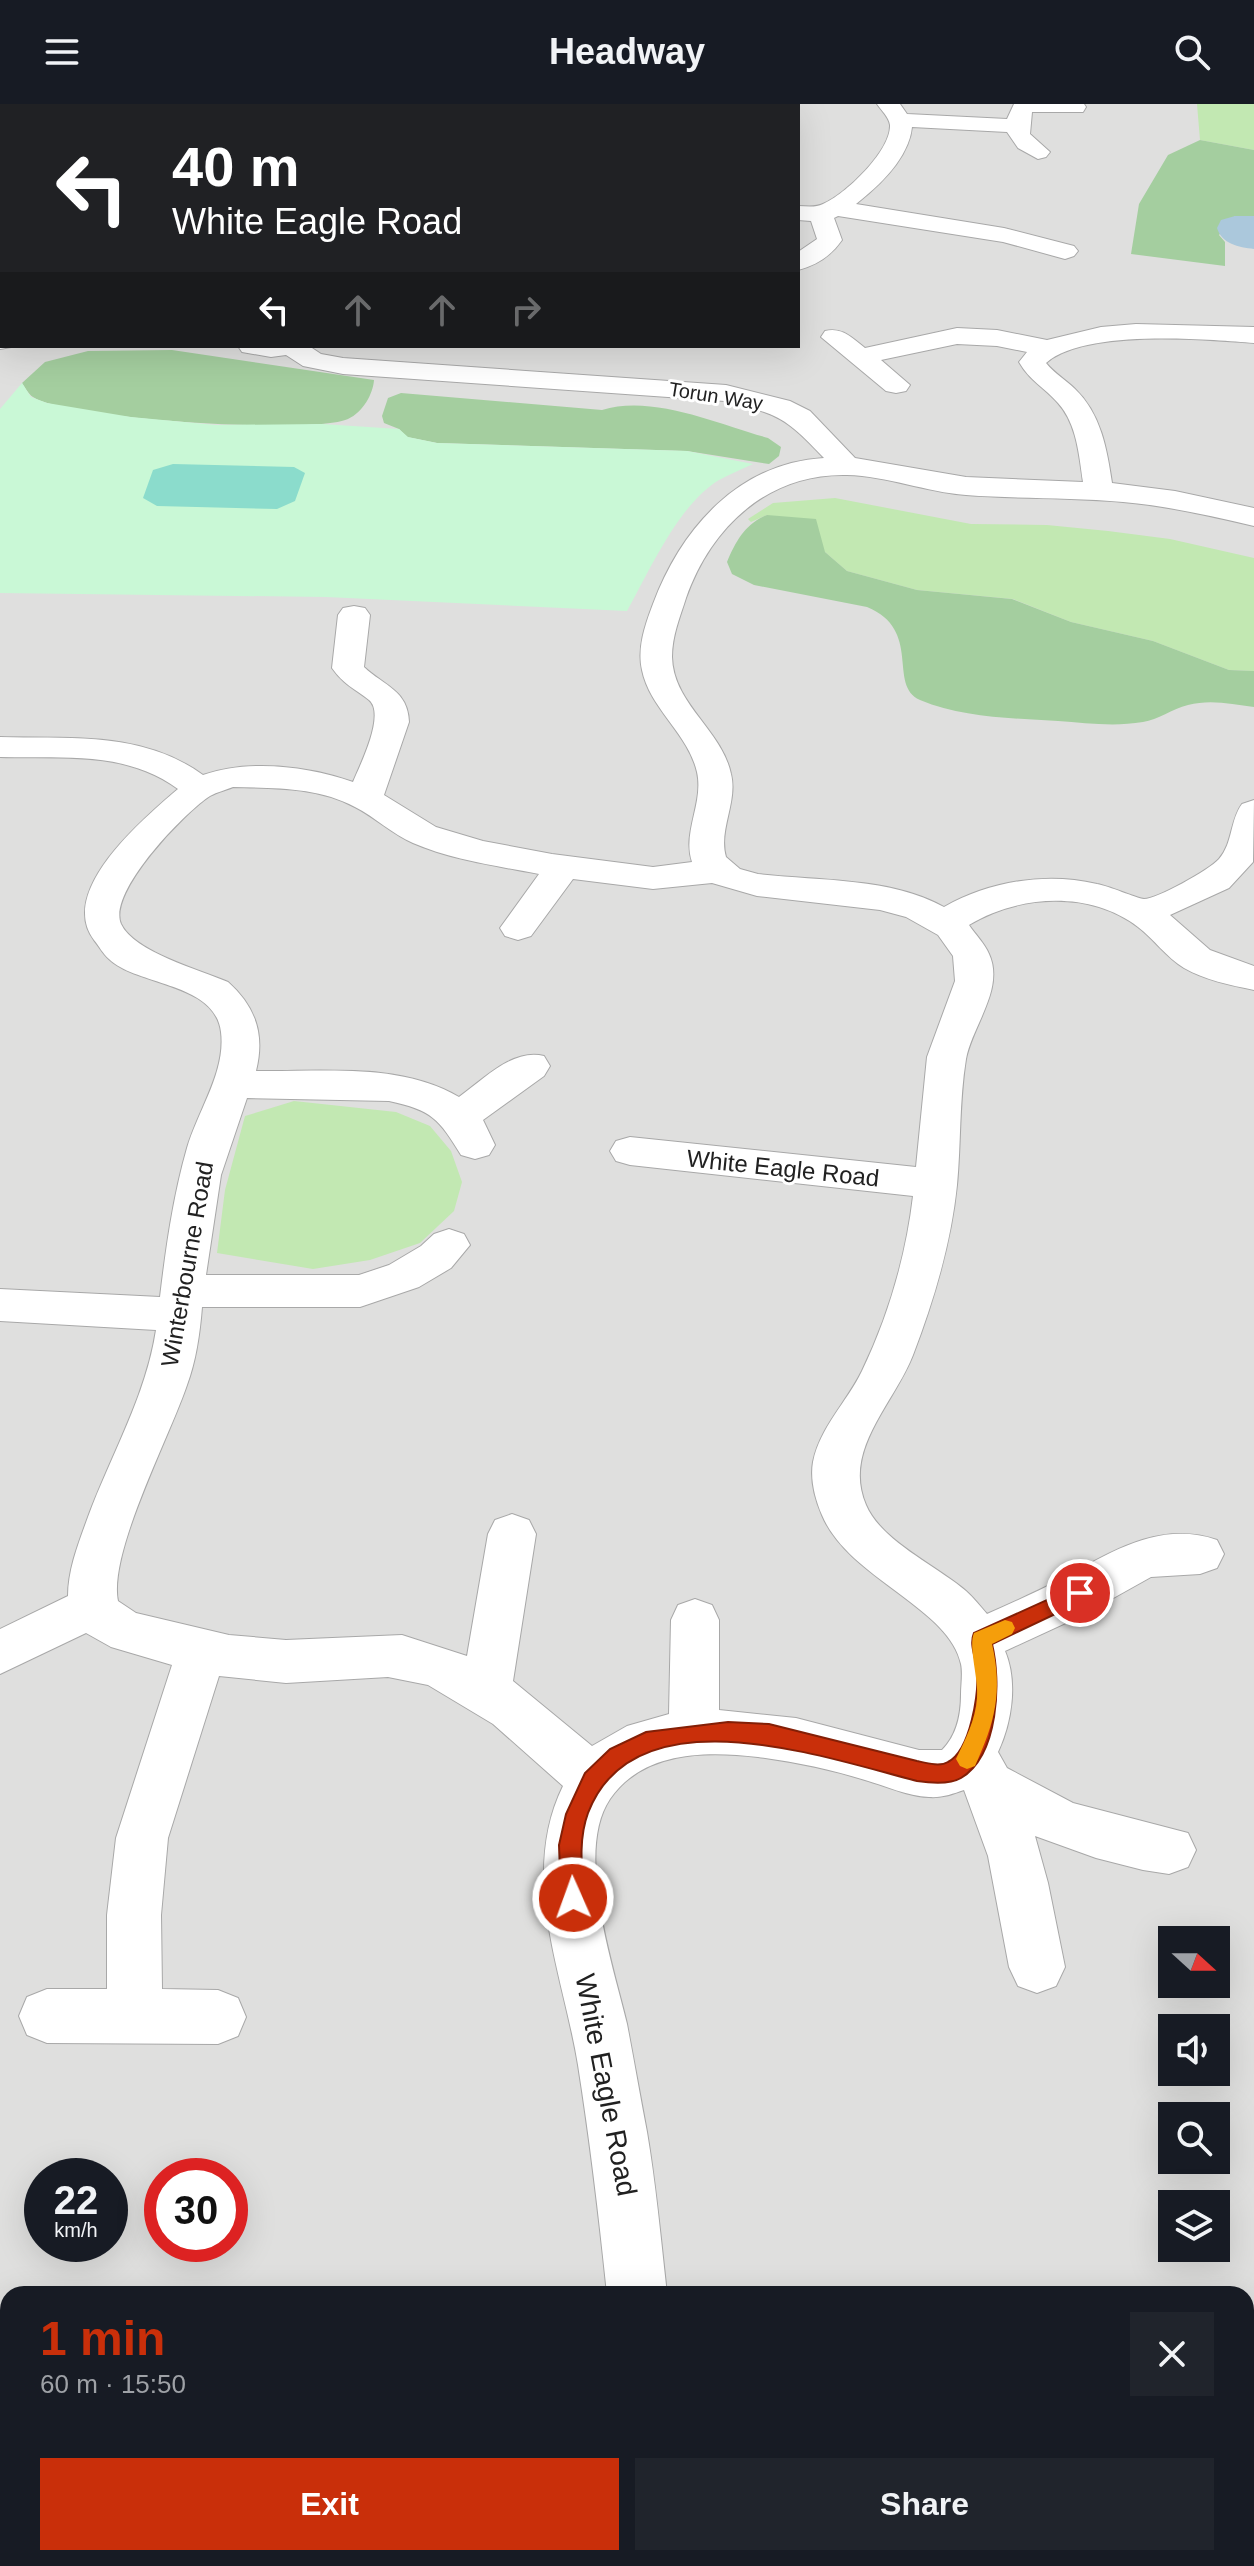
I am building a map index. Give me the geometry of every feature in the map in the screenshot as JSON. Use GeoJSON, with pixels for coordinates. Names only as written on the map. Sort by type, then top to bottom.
{"type":"FeatureCollection","features":[{"type":"Feature","properties":{"kind":"street"},"geometry":{"type":"LineString","coordinates":[[1038,152],[1019,137],[1015,126],[1020,111],[1026,107],[1075,107]]}},
{"type":"Feature","properties":{"kind":"street"},"geometry":{"type":"LineString","coordinates":[[818,212],[886,161],[899,140],[894,112],[1015,126]]}},
{"type":"Feature","properties":{"kind":"street"},"geometry":{"type":"LineString","coordinates":[[999,206],[999,224],[1004,235]]}},
{"type":"Feature","properties":{"kind":"street"},"geometry":{"type":"LineString","coordinates":[[818,212],[1004,235],[1065,251]]}},
{"type":"Feature","properties":{"kind":"street"},"geometry":{"type":"LineString","coordinates":[[800,261],[819,252],[830,240],[818,212]]}},
{"type":"Feature","properties":{"kind":"street"},"geometry":{"type":"LineString","coordinates":[[859,357],[966,335],[1046,348],[1085,338],[1164,331],[1254,335]]}},
{"type":"Feature","properties":{"kind":"street"},"geometry":{"type":"LineString","coordinates":[[834,337],[896,385]]}},
{"type":"Feature","properties":{"kind":"street","name":"Torun Way"},"geometry":{"type":"LineString","coordinates":[[295,348],[313,360],[343,366],[569,383],[685,388],[756,400],[800,417],[847,466]]}},
{"type":"Feature","properties":{"kind":"street"},"geometry":{"type":"LineString","coordinates":[[1046,348],[1032,362],[1035,371],[1067,396],[1085,421],[1099,491]]}},
{"type":"Feature","properties":{"kind":"street"},"geometry":{"type":"LineString","coordinates":[[1037,1967],[1019,1859],[980,1769],[988,1700],[987,1667],[981,1639],[964,1618],[870,1547],[849,1524],[838,1500],[835,1479],[835,1460],[845,1436],[881,1378],[925,1261],[937,1184],[947,1057],[975,976],[968,949],[958,933],[945,922],[914,908],[848,894],[739,884],[715,871],[708,858],[707,843],[716,789],[715,774],[704,748],[666,697],[657,672],[656,649],[677,579],[696,545],[726,506],[745,492],[821,467],[847,466],[938,484],[1151,496],[1254,517]]}},
{"type":"Feature","properties":{"kind":"street"},"geometry":{"type":"LineString","coordinates":[[1214,508],[1254,529]]}},
{"type":"Feature","properties":{"kind":"street"},"geometry":{"type":"LineString","coordinates":[[354,615],[348,668],[353,675],[389,698],[393,709],[365,798]]}},
{"type":"Feature","properties":{"kind":"street"},"geometry":{"type":"LineString","coordinates":[[0,747],[120,752],[149,758],[167,766],[199,788]]}},
{"type":"Feature","properties":{"kind":"street","name":"Winterbourne Road"},"geometry":{"type":"LineString","coordinates":[[92,1607],[90,1592],[94,1568],[167,1380],[183,1303],[193,1208],[209,1145],[232,1084],[242,1032],[227,1001],[215,991],[123,952],[103,926],[101,915],[113,878],[126,860],[151,831],[199,788],[230,777],[281,778],[326,784],[365,798],[424,835],[479,851],[563,867],[653,878],[715,871]]}},
{"type":"Feature","properties":{"kind":"street"},"geometry":{"type":"LineString","coordinates":[[1142,913],[1228,873],[1248,846],[1254,811]]}},
{"type":"Feature","properties":{"kind":"street"},"geometry":{"type":"LineString","coordinates":[[518,928],[563,867]]}},
{"type":"Feature","properties":{"kind":"street"},"geometry":{"type":"LineString","coordinates":[[945,922],[981,903],[1003,896],[1045,891],[1090,895],[1142,913],[1183,949],[1208,965],[1254,978]]}},
{"type":"Feature","properties":{"kind":"street"},"geometry":{"type":"LineString","coordinates":[[232,1084],[389,1087],[414,1092],[449,1108],[467,1131],[530,1066]]}},
{"type":"Feature","properties":{"kind":"street","name":"White Eagle Road"},"geometry":{"type":"LineString","coordinates":[[630,1151],[937,1184]]}},
{"type":"Feature","properties":{"kind":"street"},"geometry":{"type":"LineString","coordinates":[[0,1305],[183,1303],[360,1291],[404,1276],[436,1257],[449,1245]]}},
{"type":"Feature","properties":{"kind":"street"},"geometry":{"type":"LineString","coordinates":[[486,1691],[512,1534]]}},
{"type":"Feature","properties":{"kind":"street"},"geometry":{"type":"LineString","coordinates":[[981,1639],[1080,1593],[1140,1558],[1175,1552],[1200,1554]]}},
{"type":"Feature","properties":{"kind":"street"},"geometry":{"type":"LineString","coordinates":[[0,1653],[92,1607],[110,1625],[201,1652],[263,1661],[387,1655],[415,1659],[470,1681],[486,1691],[515,1711],[593,1780]]}},
{"type":"Feature","properties":{"kind":"street"},"geometry":{"type":"LineString","coordinates":[[694,1735],[695,1620]]}},
{"type":"Feature","properties":{"kind":"street"},"geometry":{"type":"LineString","coordinates":[[135,2017],[134,1915],[142,1838],[201,1652]]}},
{"type":"Feature","properties":{"kind":"street","name":"White Eagle Road"},"geometry":{"type":"LineString","coordinates":[[636,2286],[623,2162],[599,2027],[574,1925],[570,1845],[577,1814],[593,1780],[617,1756],[654,1739],[728,1731],[769,1734],[934,1774],[980,1769]]}},
{"type":"Feature","properties":{"kind":"street"},"geometry":{"type":"LineString","coordinates":[[980,1769],[1069,1827],[1102,1838],[1169,1850]]}},
{"type":"Feature","properties":{"kind":"street"},"geometry":{"type":"LineString","coordinates":[[47,2016],[218,2017]]}},
{"type":"Feature","properties":{"kind":"shaded area"},"geometry":{"type":"Polygon","coordinates":[[[800,104],[1254,104],[1254,2286],[0,2286],[0,348],[800,348],[800,104]]]}},
{"type":"Feature","properties":{"kind":"shaded area"},"geometry":{"type":"Polygon","coordinates":[[[1254,216],[1254,249],[1231,244],[1219,233],[1217,228],[1221,220],[1254,216]]]}},
{"type":"Feature","properties":{"kind":"shaded area"},"geometry":{"type":"Polygon","coordinates":[[[173,464],[294,467],[305,473],[295,501],[277,509],[157,506],[143,498],[153,470],[173,464]]]}},
{"type":"Feature","properties":{"kind":"green space"},"geometry":{"type":"Polygon","coordinates":[[[1197,104],[1254,104],[1254,150],[1200,140],[1197,104]]]}},
{"type":"Feature","properties":{"kind":"green space"},"geometry":{"type":"Polygon","coordinates":[[[1200,140],[1254,150],[1254,216],[1235,216],[1219,235],[1225,242],[1225,266],[1131,254],[1139,204],[1168,155],[1200,140]]]}},
{"type":"Feature","properties":{"kind":"green space"},"geometry":{"type":"Polygon","coordinates":[[[172,350],[374,380],[363,407],[348,419],[326,424],[288,425],[189,422],[90,412],[33,397],[22,383],[45,362],[88,351],[172,350]]]}},
{"type":"Feature","properties":{"kind":"green space"},"geometry":{"type":"Polygon","coordinates":[[[22,383],[31,397],[47,403],[131,417],[216,425],[322,424],[399,429],[408,437],[437,443],[687,451],[753,464],[719,480],[691,505],[666,540],[627,611],[326,597],[0,593],[0,409],[22,383]]]}},
{"type":"Feature","properties":{"kind":"green space"},"geometry":{"type":"Polygon","coordinates":[[[401,393],[602,410],[621,406],[663,408],[768,438],[781,447],[779,456],[769,464],[687,451],[437,443],[407,437],[399,429],[384,423],[382,416],[388,398],[401,393]]]}},
{"type":"Feature","properties":{"kind":"green space"},"geometry":{"type":"Polygon","coordinates":[[[835,498],[971,524],[1047,525],[1170,539],[1254,558],[1254,671],[1229,670],[1153,641],[1071,622],[1013,599],[917,590],[847,571],[825,552],[767,515],[751,522],[748,519],[773,503],[835,498]]]}},
{"type":"Feature","properties":{"kind":"green space"},"geometry":{"type":"Polygon","coordinates":[[[767,515],[816,519],[825,552],[847,571],[917,590],[1012,599],[1071,622],[1153,641],[1229,670],[1254,671],[1254,707],[1204,702],[1182,707],[1149,721],[1111,724],[988,716],[920,700],[911,693],[906,682],[900,643],[884,617],[867,607],[754,585],[732,574],[727,562],[738,540],[747,528],[767,515]]]}},
{"type":"Feature","properties":{"kind":"green space"},"geometry":{"type":"Polygon","coordinates":[[[294,1101],[396,1112],[430,1126],[451,1151],[462,1182],[454,1211],[420,1243],[370,1260],[313,1269],[217,1253],[225,1190],[245,1116],[294,1101]]]}},
{"type":"Feature","properties":{"kind":"slow traffic"},"geometry":{"type":"LineString","coordinates":[[967,1759],[979,1734],[988,1700],[987,1667],[981,1639],[1005,1628]]}},
{"type":"Feature","properties":{"kind":"route"},"geometry":{"type":"LineString","coordinates":[[573,1898],[570,1845],[577,1814],[593,1780],[617,1756],[654,1739],[728,1731],[769,1734],[917,1771],[934,1774],[954,1771],[966,1762],[971,1753],[988,1700],[987,1667],[981,1639],[1080,1593]]}}]}
